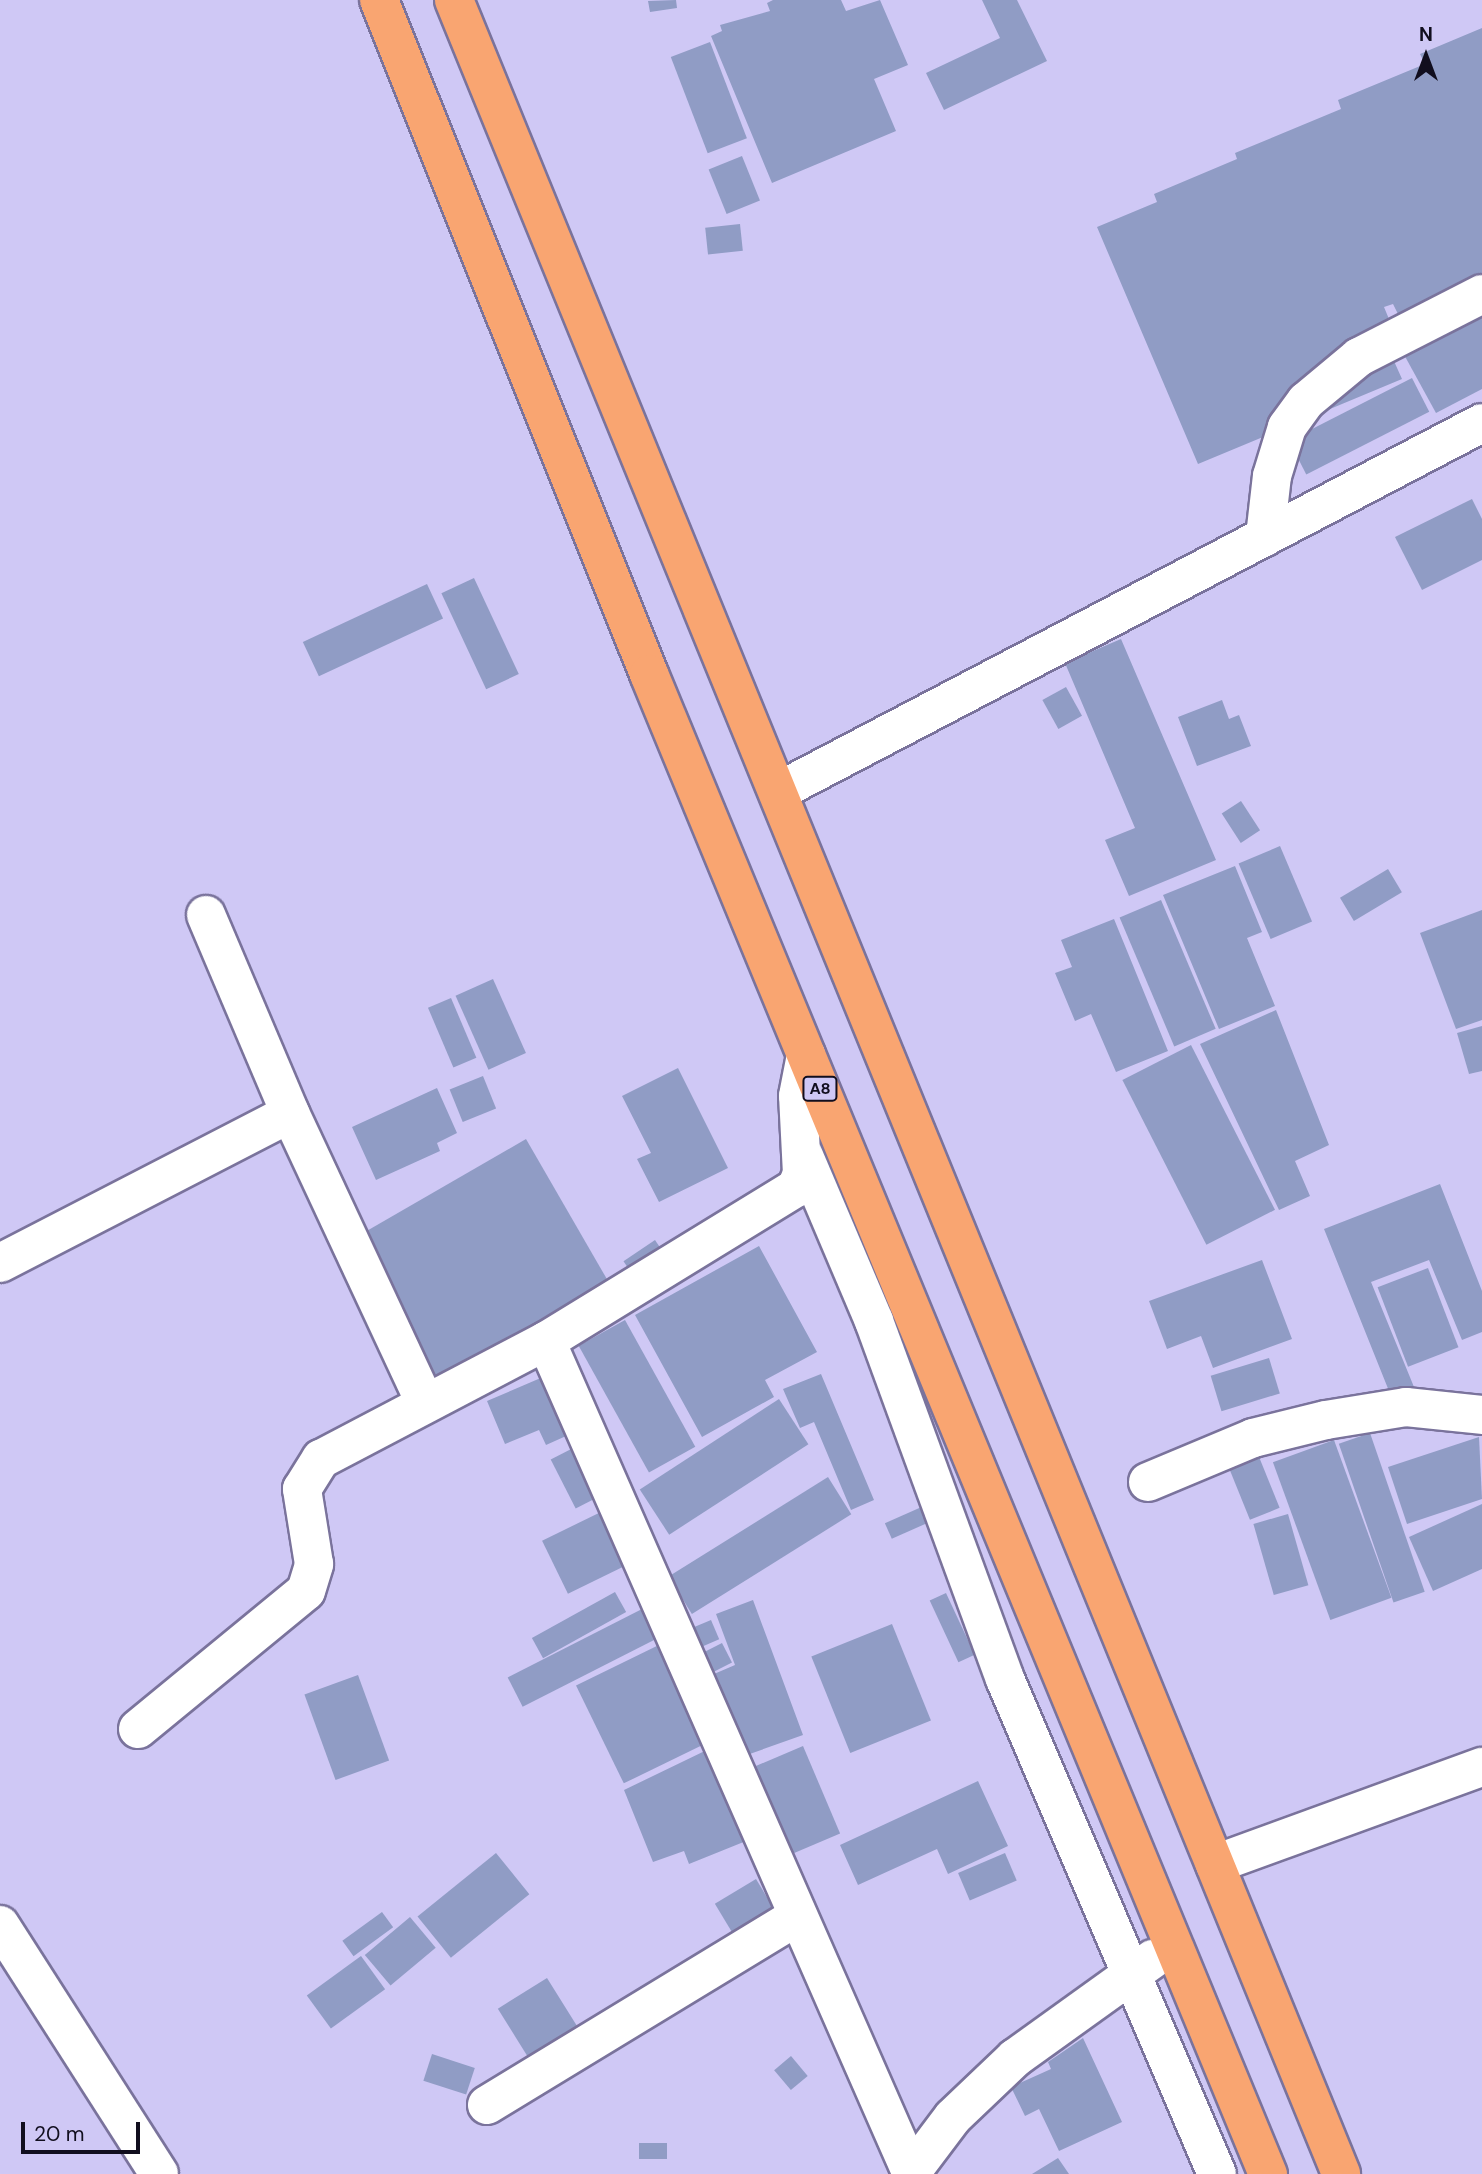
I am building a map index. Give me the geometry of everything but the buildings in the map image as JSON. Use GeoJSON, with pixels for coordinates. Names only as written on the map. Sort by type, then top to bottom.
{"type":"FeatureCollection","features":[{"type":"Feature","properties":{"kind":"highway","name":"A8"},"geometry":{"type":"LineString","coordinates":[[379,0],[806,1055],[1268,2174]]}},
{"type":"Feature","properties":{"kind":"highway"},"geometry":{"type":"LineString","coordinates":[[454,0],[779,791],[1341,2174]]}},
{"type":"Feature","properties":{"kind":"street"},"geometry":{"type":"LineString","coordinates":[[1265,537],[1272,476],[1287,427],[1306,401],[1359,357],[1482,294]]}},
{"type":"Feature","properties":{"kind":"street"},"geometry":{"type":"LineString","coordinates":[[779,791],[1482,423]]}},
{"type":"Feature","properties":{"kind":"street"},"geometry":{"type":"LineString","coordinates":[[206,915],[290,1113],[425,1403]]}},
{"type":"Feature","properties":{"kind":"street"},"geometry":{"type":"LineString","coordinates":[[806,1055],[798,1096],[804,1156],[874,1321],[1005,1679],[1133,1972],[1217,2174]]}},
{"type":"Feature","properties":{"kind":"street"},"geometry":{"type":"LineString","coordinates":[[0,1264],[290,1113]]}},
{"type":"Feature","properties":{"kind":"street"},"geometry":{"type":"LineString","coordinates":[[138,1730],[306,1591],[314,1564],[302,1489],[309,1470],[425,1403],[546,1341],[796,1188],[804,1156]]}},
{"type":"Feature","properties":{"kind":"street"},"geometry":{"type":"LineString","coordinates":[[546,1341],[795,1918],[910,2173],[953,2117],[1015,2058],[1133,1972],[1174,1946]]}},
{"type":"Feature","properties":{"kind":"street"},"geometry":{"type":"LineString","coordinates":[[1148,1482],[1253,1438],[1326,1420],[1406,1407],[1482,1415]]}},
{"type":"Feature","properties":{"kind":"street"},"geometry":{"type":"LineString","coordinates":[[1215,1864],[1482,1768]]}},
{"type":"Feature","properties":{"kind":"street"},"geometry":{"type":"LineString","coordinates":[[487,2105],[795,1918]]}},
{"type":"Feature","properties":{"kind":"street"},"geometry":{"type":"LineString","coordinates":[[0,1925],[159,2174]]}}]}
